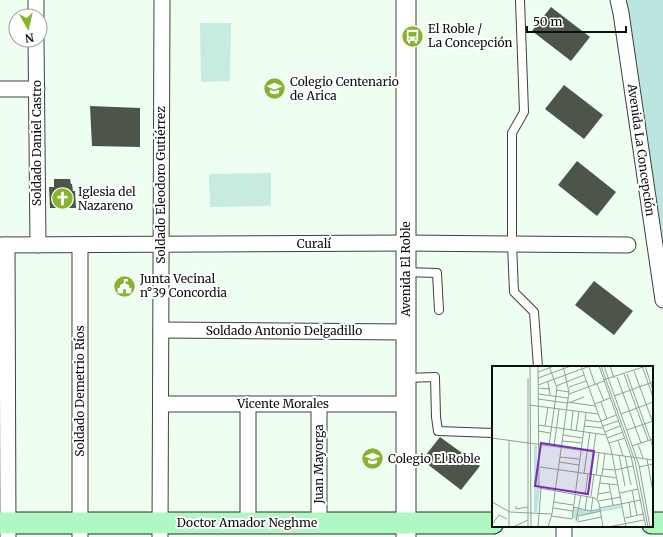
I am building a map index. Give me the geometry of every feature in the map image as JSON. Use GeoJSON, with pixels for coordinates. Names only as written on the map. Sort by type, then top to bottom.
{"type":"FeatureCollection","features":[{"type":"Feature","properties":{"kind":"main road","name":"Doctor Amador Neghme"},"geometry":{"type":"LineString","coordinates":[[5,527],[80,530],[160,530],[248,523],[319,523],[406,530],[492,528]]}},
{"type":"Feature","properties":{"kind":"street","name":"Soldado Eleodoro Gutiérrez"},"geometry":{"type":"LineString","coordinates":[[160,530],[162,0]]}},
{"type":"Feature","properties":{"kind":"street","name":"Avenida El Roble"},"geometry":{"type":"LineString","coordinates":[[406,0],[406,530]]}},
{"type":"Feature","properties":{"kind":"street","name":"Avenida La Concepción"},"geometry":{"type":"LineString","coordinates":[[618,0],[663,300]]}},
{"type":"Feature","properties":{"kind":"street","name":"Soldado Daniel Castro"},"geometry":{"type":"LineString","coordinates":[[36,48],[38,245]]}},
{"type":"Feature","properties":{"kind":"street"},"geometry":{"type":"LineString","coordinates":[[0,89],[37,89]]}},
{"type":"Feature","properties":{"kind":"street","name":"Curalí"},"geometry":{"type":"LineString","coordinates":[[4,245],[406,243],[628,245]]}},
{"type":"Feature","properties":{"kind":"street"},"geometry":{"type":"LineString","coordinates":[[4,245],[5,527]]}},
{"type":"Feature","properties":{"kind":"street","name":"Soldado Demetrio Ríos"},"geometry":{"type":"LineString","coordinates":[[80,245],[80,530]]}},
{"type":"Feature","properties":{"kind":"street","name":"Soldado Antonio Delgadillo"},"geometry":{"type":"LineString","coordinates":[[161,330],[406,332]]}},
{"type":"Feature","properties":{"kind":"street","name":"Vicente Morales"},"geometry":{"type":"LineString","coordinates":[[161,404],[406,404]]}},
{"type":"Feature","properties":{"kind":"street"},"geometry":{"type":"LineString","coordinates":[[248,404],[248,523]]}},
{"type":"Feature","properties":{"kind":"street","name":"Juan Mayorga"},"geometry":{"type":"LineString","coordinates":[[319,404],[319,523]]}},
{"type":"Feature","properties":{"kind":"lane"},"geometry":{"type":"LineString","coordinates":[[520,0],[524,112],[512,133],[512,244],[514,292],[534,312],[538,366]]}},
{"type":"Feature","properties":{"kind":"lane"},"geometry":{"type":"LineString","coordinates":[[406,272],[437,273],[438,310]]}},
{"type":"Feature","properties":{"kind":"lane"},"geometry":{"type":"LineString","coordinates":[[406,378],[435,377],[436,417],[438,431],[492,433]]}},
{"type":"Feature","properties":{"kind":"shaded area"},"geometry":{"type":"Polygon","coordinates":[[[624,0],[663,0],[663,244],[626,5],[624,0]]]}},
{"type":"Feature","properties":{"kind":"shaded area"},"geometry":{"type":"Polygon","coordinates":[[[200,23],[231,23],[230,81],[201,82],[200,23]]]}},
{"type":"Feature","properties":{"kind":"shaded area"},"geometry":{"type":"Polygon","coordinates":[[[271,173],[271,206],[210,207],[209,174],[271,173]]]}},
{"type":"Feature","properties":{"kind":"building"},"geometry":{"type":"Polygon","coordinates":[[[551,7],[590,37],[571,61],[532,31],[551,7]]]}},
{"type":"Feature","properties":{"kind":"building"},"geometry":{"type":"Polygon","coordinates":[[[564,85],[603,115],[584,139],[545,109],[564,85]]]}},
{"type":"Feature","properties":{"kind":"building"},"geometry":{"type":"Polygon","coordinates":[[[90,106],[140,108],[140,147],[92,146],[90,106]]]}},
{"type":"Feature","properties":{"kind":"building"},"geometry":{"type":"Polygon","coordinates":[[[577,161],[616,192],[597,216],[558,185],[577,161]]]}},
{"type":"Feature","properties":{"kind":"building","name":"Iglesia del Nazareno"},"geometry":{"type":"Polygon","coordinates":[[[54,179],[70,179],[73,191],[75,191],[76,208],[50,208],[49,187],[54,187],[54,179]]]}},
{"type":"Feature","properties":{"kind":"building"},"geometry":{"type":"Polygon","coordinates":[[[594,281],[633,311],[614,335],[575,305],[594,281]]]}},
{"type":"Feature","properties":{"kind":"building"},"geometry":{"type":"Polygon","coordinates":[[[440,437],[480,466],[461,490],[422,460],[440,437]]]}},
{"type":"Feature","properties":{"kind":"place","name":"El Roble / La Concepción"},"geometry":{"type":"Point","coordinates":[413,36]}},
{"type":"Feature","properties":{"kind":"place","name":"Colegio Centenario de Arica"},"geometry":{"type":"Point","coordinates":[274,89]}},
{"type":"Feature","properties":{"kind":"place","name":"Iglesia del Nazareno"},"geometry":{"type":"Point","coordinates":[63,199]}},
{"type":"Feature","properties":{"kind":"place","name":"Junta Vecinal n°39 Concordia"},"geometry":{"type":"Point","coordinates":[124,286]}},
{"type":"Feature","properties":{"kind":"place","name":"Colegio El Roble"},"geometry":{"type":"Point","coordinates":[372,459]}}]}
